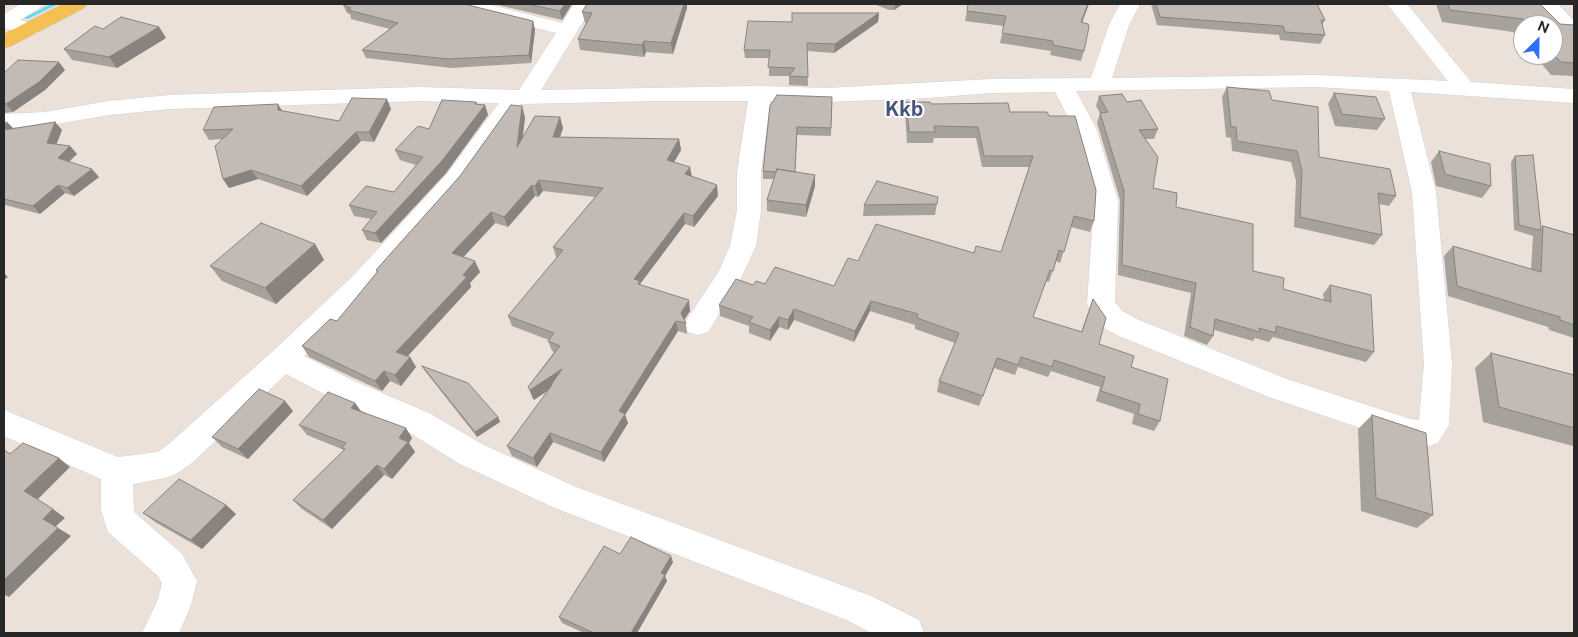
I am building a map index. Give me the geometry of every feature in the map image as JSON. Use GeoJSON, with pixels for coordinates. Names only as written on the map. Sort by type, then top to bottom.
{"type":"FeatureCollection","features":[{"type":"Feature","properties":{"kind":"main road"},"geometry":{"type":"LineString","coordinates":[[4,42],[77,4]]}},
{"type":"Feature","properties":{"kind":"street"},"geometry":{"type":"LineString","coordinates":[[30,29],[4,22],[33,4]]}},
{"type":"Feature","properties":{"kind":"street"},"geometry":{"type":"LineString","coordinates":[[465,4],[567,30]]}},
{"type":"Feature","properties":{"kind":"street"},"geometry":{"type":"LineString","coordinates":[[4,423],[117,471],[142,469],[165,464],[181,453],[362,283],[418,223],[455,180],[520,96],[584,4]]}},
{"type":"Feature","properties":{"kind":"street"},"geometry":{"type":"LineString","coordinates":[[1098,85],[1119,25],[1130,4]]}},
{"type":"Feature","properties":{"kind":"street"},"geometry":{"type":"LineString","coordinates":[[1397,4],[1465,88]]}},
{"type":"Feature","properties":{"kind":"street"},"geometry":{"type":"LineString","coordinates":[[1548,4],[1574,33]]}},
{"type":"Feature","properties":{"kind":"street"},"geometry":{"type":"LineString","coordinates":[[4,121],[37,120],[147,103],[419,94],[520,96],[760,93],[827,95],[991,86],[1316,82],[1465,88],[1574,96]]}},
{"type":"Feature","properties":{"kind":"street"},"geometry":{"type":"LineString","coordinates":[[1062,85],[1084,128],[1106,201],[1101,304],[1112,319],[1129,328],[1279,388],[1410,432],[1426,434],[1434,425],[1438,354],[1424,192],[1398,85]]}},
{"type":"Feature","properties":{"kind":"street"},"geometry":{"type":"LineString","coordinates":[[698,324],[730,275],[743,246],[749,210],[749,173],[760,93]]}},
{"type":"Feature","properties":{"kind":"street"},"geometry":{"type":"LineString","coordinates":[[283,359],[344,390],[418,422],[471,454],[566,498],[859,608],[906,633]]}},
{"type":"Feature","properties":{"kind":"street"},"geometry":{"type":"LineString","coordinates":[[117,471],[117,510],[120,520],[170,565],[180,581],[174,605],[160,633]]}},
{"type":"Feature","properties":{"kind":"building"},"geometry":{"type":"Polygon","coordinates":[[[464,4],[533,21],[529,55],[448,59],[362,50],[398,23],[348,10],[351,8],[343,5],[464,4]]]}},
{"type":"Feature","properties":{"kind":"building"},"geometry":{"type":"Polygon","coordinates":[[[527,4],[565,4],[560,11],[527,4]]]}},
{"type":"Feature","properties":{"kind":"building"},"geometry":{"type":"Polygon","coordinates":[[[587,4],[684,4],[671,43],[644,41],[642,45],[578,39],[592,13],[582,12],[587,4]]]}},
{"type":"Feature","properties":{"kind":"building"},"geometry":{"type":"Polygon","coordinates":[[[968,4],[1088,4],[1081,22],[1088,24],[1089,27],[1084,51],[1053,45],[1053,41],[1002,33],[1006,16],[967,11],[968,4]]]}},
{"type":"Feature","properties":{"kind":"building"},"geometry":{"type":"Polygon","coordinates":[[[1156,4],[1317,4],[1325,20],[1321,20],[1325,35],[1285,32],[1283,26],[1160,17],[1156,4]]]}},
{"type":"Feature","properties":{"kind":"building"},"geometry":{"type":"Polygon","coordinates":[[[1448,4],[1540,4],[1551,15],[1513,15],[1513,18],[1450,10],[1448,4]]]}},
{"type":"Feature","properties":{"kind":"building"},"geometry":{"type":"Polygon","coordinates":[[[792,13],[879,13],[835,44],[807,43],[808,77],[789,76],[795,68],[768,67],[770,50],[744,50],[748,21],[792,22],[792,13]]]}},
{"type":"Feature","properties":{"kind":"building"},"geometry":{"type":"Polygon","coordinates":[[[121,17],[159,27],[109,57],[64,49],[95,26],[103,29],[121,17]]]}},
{"type":"Feature","properties":{"kind":"building"},"geometry":{"type":"Polygon","coordinates":[[[1563,24],[1574,25],[1574,63],[1563,62],[1563,24]]]}},
{"type":"Feature","properties":{"kind":"building"},"geometry":{"type":"Polygon","coordinates":[[[18,60],[59,62],[39,82],[4,104],[4,73],[18,60]]]}},
{"type":"Feature","properties":{"kind":"building"},"geometry":{"type":"Polygon","coordinates":[[[1227,87],[1269,91],[1272,100],[1318,107],[1319,157],[1390,169],[1396,196],[1378,193],[1382,235],[1300,217],[1302,171],[1297,151],[1237,141],[1236,127],[1231,127],[1227,87]]]}},
{"type":"Feature","properties":{"kind":"building"},"geometry":{"type":"Polygon","coordinates":[[[1334,93],[1376,97],[1385,119],[1342,114],[1334,93]]]}},
{"type":"Feature","properties":{"kind":"building"},"geometry":{"type":"Polygon","coordinates":[[[1122,94],[1127,102],[1141,100],[1158,129],[1139,130],[1158,157],[1153,188],[1177,193],[1176,207],[1253,224],[1253,271],[1284,278],[1283,289],[1331,302],[1330,285],[1371,295],[1374,352],[1276,326],[1276,333],[1259,328],[1260,332],[1215,319],[1213,336],[1190,327],[1196,283],[1122,265],[1124,191],[1100,113],[1108,112],[1099,96],[1122,94]]]}},
{"type":"Feature","properties":{"kind":"building"},"geometry":{"type":"Polygon","coordinates":[[[777,95],[832,97],[831,128],[797,127],[795,172],[777,169],[776,172],[763,171],[770,106],[777,95]]]}},
{"type":"Feature","properties":{"kind":"building"},"geometry":{"type":"Polygon","coordinates":[[[352,98],[387,99],[369,132],[356,132],[301,186],[251,170],[223,179],[215,146],[233,129],[203,130],[214,107],[278,104],[278,110],[339,121],[352,98]]]}},
{"type":"Feature","properties":{"kind":"building"},"geometry":{"type":"Polygon","coordinates":[[[442,100],[476,102],[475,104],[485,105],[441,162],[375,233],[362,230],[377,212],[349,205],[366,186],[394,192],[423,157],[395,150],[418,126],[429,129],[442,100]]]}},
{"type":"Feature","properties":{"kind":"building"},"geometry":{"type":"Polygon","coordinates":[[[906,102],[930,102],[931,104],[1008,103],[1010,112],[1047,112],[1049,116],[1075,116],[1096,190],[1094,221],[1074,216],[1064,252],[1059,250],[1053,271],[1050,270],[1033,317],[1082,332],[1093,299],[1106,318],[1099,344],[1134,356],[1131,367],[1168,379],[1160,421],[1138,414],[1140,404],[1101,391],[1105,377],[1054,360],[1052,367],[1021,357],[1018,365],[997,358],[983,396],[939,381],[959,333],[917,318],[918,314],[871,301],[855,331],[794,309],[788,320],[779,317],[770,330],[749,322],[753,317],[719,305],[736,279],[753,285],[756,281],[765,284],[775,267],[834,286],[848,258],[858,261],[876,224],[974,253],[976,246],[1001,252],[1033,156],[984,156],[978,127],[934,126],[935,132],[909,132],[906,102]]]}},
{"type":"Feature","properties":{"kind":"building"},"geometry":{"type":"Polygon","coordinates":[[[511,105],[522,106],[517,147],[535,116],[560,117],[553,137],[679,139],[667,160],[690,167],[685,174],[717,185],[693,216],[684,213],[634,279],[640,281],[638,284],[689,300],[681,313],[686,323],[676,321],[619,411],[625,414],[601,452],[550,433],[533,458],[507,446],[562,369],[530,390],[528,387],[560,346],[548,341],[554,333],[508,316],[563,250],[553,247],[603,188],[539,180],[535,186],[532,185],[504,217],[491,212],[452,253],[475,261],[463,275],[467,277],[396,352],[410,357],[395,375],[384,371],[375,381],[302,346],[330,319],[337,321],[378,271],[376,270],[460,176],[511,105]]]}},
{"type":"Feature","properties":{"kind":"building"},"geometry":{"type":"Polygon","coordinates":[[[55,122],[47,143],[70,146],[58,158],[92,169],[67,188],[58,185],[33,206],[4,199],[4,130],[55,122]]]}},
{"type":"Feature","properties":{"kind":"building"},"geometry":{"type":"Polygon","coordinates":[[[1439,151],[1490,164],[1491,186],[1445,174],[1439,151]]]}},
{"type":"Feature","properties":{"kind":"building"},"geometry":{"type":"Polygon","coordinates":[[[1533,155],[1541,228],[1539,230],[1519,225],[1515,156],[1533,155]]]}},
{"type":"Feature","properties":{"kind":"building"},"geometry":{"type":"Polygon","coordinates":[[[777,169],[815,175],[806,205],[767,200],[777,169]]]}},
{"type":"Feature","properties":{"kind":"building"},"geometry":{"type":"Polygon","coordinates":[[[877,181],[938,197],[937,204],[864,205],[877,181]]]}},
{"type":"Feature","properties":{"kind":"building"},"geometry":{"type":"Polygon","coordinates":[[[261,223],[315,244],[265,288],[210,266],[261,223]]]}},
{"type":"Feature","properties":{"kind":"building"},"geometry":{"type":"Polygon","coordinates":[[[1543,226],[1574,235],[1574,325],[1560,320],[1560,317],[1457,286],[1453,246],[1541,272],[1543,226]]]}},
{"type":"Feature","properties":{"kind":"building"},"geometry":{"type":"Polygon","coordinates":[[[1491,353],[1574,375],[1574,428],[1499,407],[1491,353]]]}},
{"type":"Feature","properties":{"kind":"building"},"geometry":{"type":"Polygon","coordinates":[[[422,366],[468,383],[498,417],[475,432],[422,366]]]}},
{"type":"Feature","properties":{"kind":"building"},"geometry":{"type":"Polygon","coordinates":[[[259,389],[285,401],[238,449],[212,437],[259,389]]]}},
{"type":"Feature","properties":{"kind":"building"},"geometry":{"type":"Polygon","coordinates":[[[328,392],[355,403],[351,408],[406,428],[399,438],[408,442],[384,469],[377,465],[323,520],[293,500],[345,449],[342,448],[346,443],[299,425],[328,392]]]}},
{"type":"Feature","properties":{"kind":"building"},"geometry":{"type":"Polygon","coordinates":[[[1372,415],[1426,433],[1433,515],[1376,498],[1372,415]]]}},
{"type":"Feature","properties":{"kind":"building"},"geometry":{"type":"Polygon","coordinates":[[[23,443],[59,458],[24,491],[53,509],[43,519],[58,528],[4,580],[4,450],[10,454],[23,443]]]}},
{"type":"Feature","properties":{"kind":"building"},"geometry":{"type":"Polygon","coordinates":[[[179,479],[226,505],[191,540],[143,513],[179,479]]]}},
{"type":"Feature","properties":{"kind":"building"},"geometry":{"type":"Polygon","coordinates":[[[631,537],[671,556],[661,573],[665,575],[631,633],[594,633],[559,617],[604,546],[620,554],[631,537]]]}},
{"type":"Feature","properties":{"kind":"waterway"},"geometry":{"type":"LineString","coordinates":[[26,18],[55,4]]}},
{"type":"Feature","properties":{"kind":"district","name":"Kkb"},"geometry":{"type":"Point","coordinates":[904,110]}}]}
